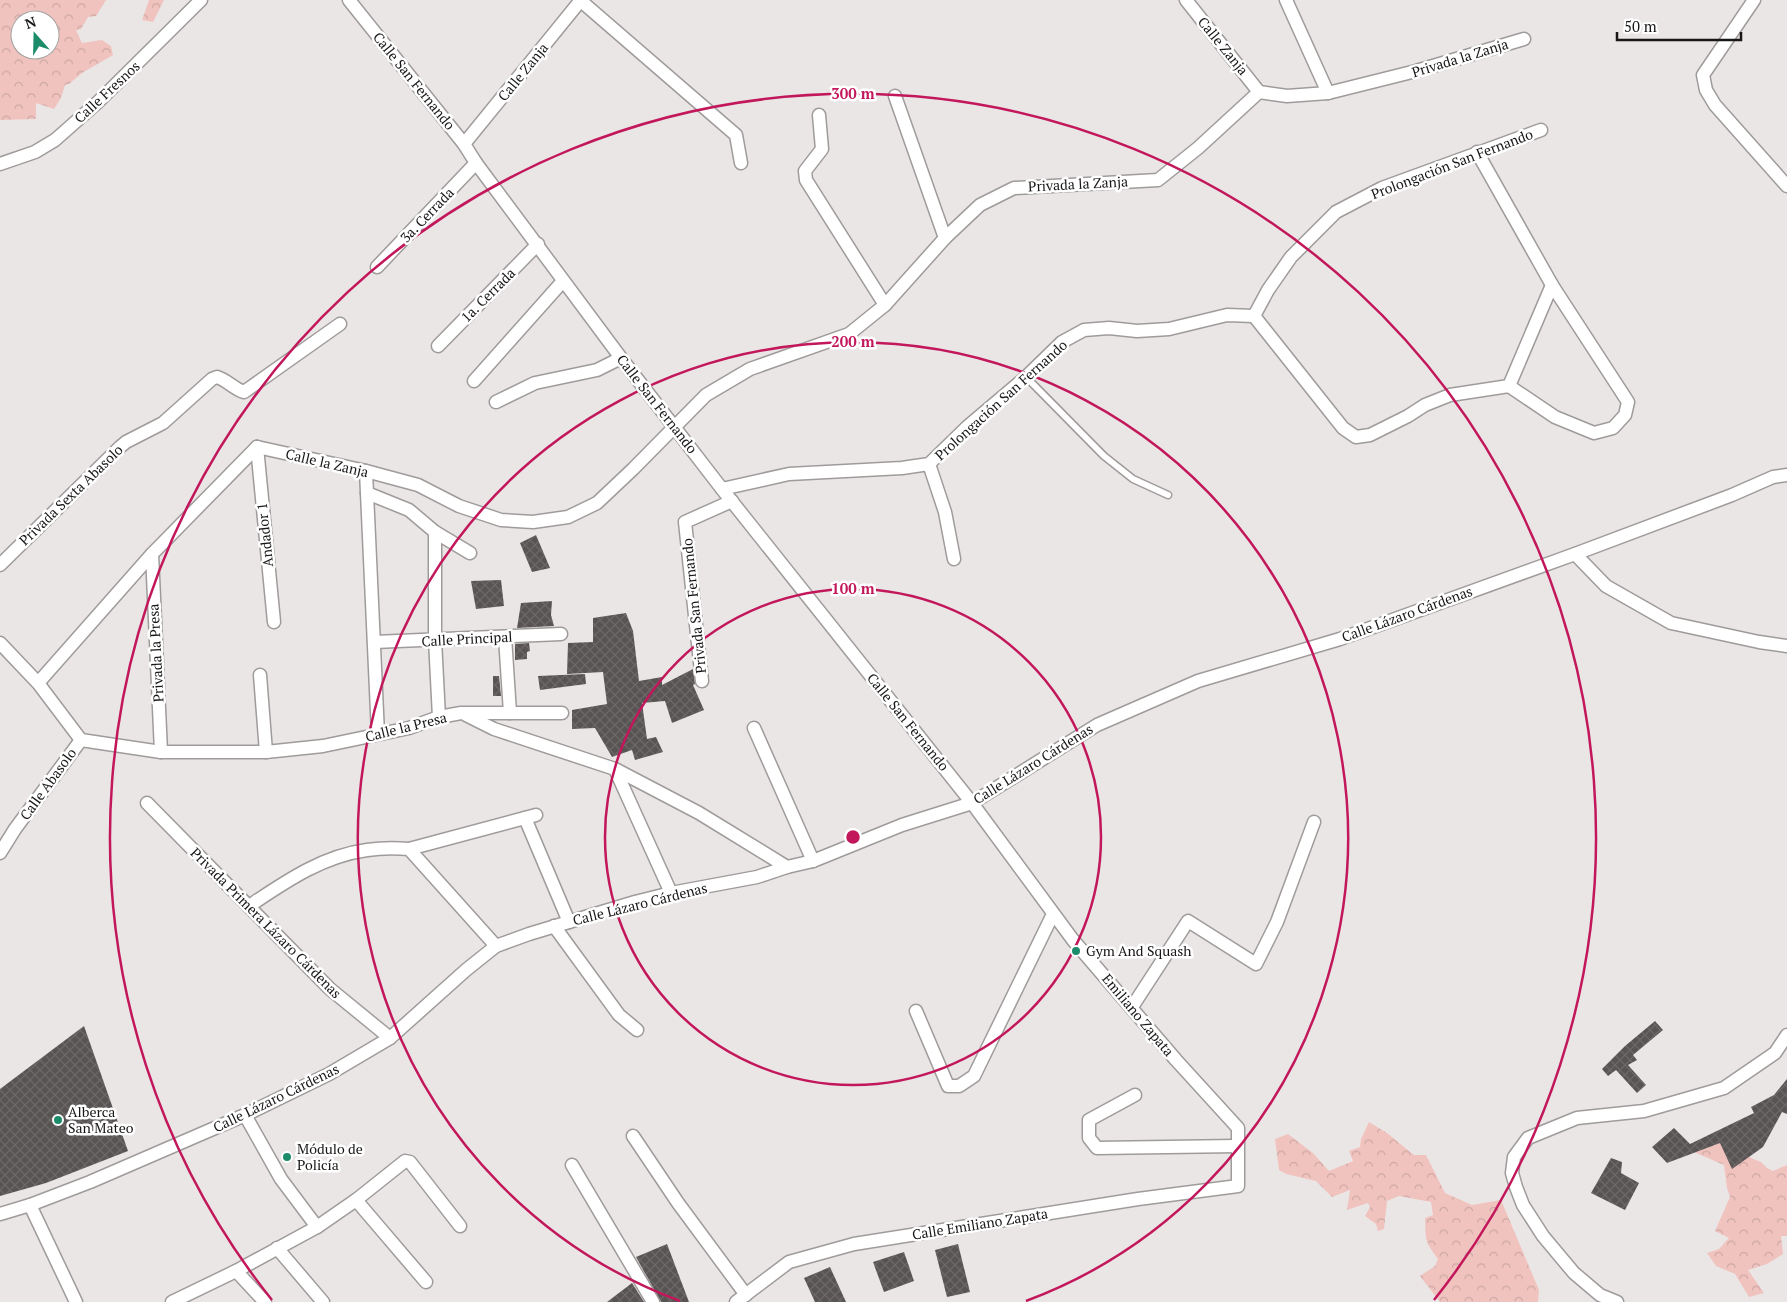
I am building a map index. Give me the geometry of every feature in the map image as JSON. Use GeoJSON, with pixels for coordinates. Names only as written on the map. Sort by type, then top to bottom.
{"type":"FeatureCollection","features":[{"type":"Feature","properties":{"kind":"street","name":"Calle Fresnos"},"geometry":{"type":"LineString","coordinates":[[0,164],[35,152],[55,140],[98,102],[201,0]]}},
{"type":"Feature","properties":{"kind":"street","name":"Calle San Fernando"},"geometry":{"type":"LineString","coordinates":[[349,0],[464,144],[563,281],[722,490],[972,803]]}},
{"type":"Feature","properties":{"kind":"street","name":"Calle Zanja"},"geometry":{"type":"LineString","coordinates":[[464,144],[581,0]]}},
{"type":"Feature","properties":{"kind":"street"},"geometry":{"type":"LineString","coordinates":[[581,0],[736,135],[741,163]]}},
{"type":"Feature","properties":{"kind":"street","name":"Calle Zanja"},"geometry":{"type":"LineString","coordinates":[[1186,0],[1259,92]]}},
{"type":"Feature","properties":{"kind":"street"},"geometry":{"type":"LineString","coordinates":[[1286,0],[1328,93]]}},
{"type":"Feature","properties":{"kind":"street"},"geometry":{"type":"LineString","coordinates":[[1754,0],[1703,76],[1706,90],[1715,105],[1787,186]]}},
{"type":"Feature","properties":{"kind":"street","name":"Privada la Zanja"},"geometry":{"type":"LineString","coordinates":[[675,426],[706,395],[750,369],[849,334],[885,306],[945,238],[980,205],[1014,188],[1158,180],[1198,148],[1259,92],[1287,96],[1328,93],[1416,71],[1524,39]]}},
{"type":"Feature","properties":{"kind":"street"},"geometry":{"type":"LineString","coordinates":[[895,96],[945,238]]}},
{"type":"Feature","properties":{"kind":"street"},"geometry":{"type":"LineString","coordinates":[[819,115],[822,149],[805,171],[806,180],[885,306]]}},
{"type":"Feature","properties":{"kind":"street","name":"Prolongación San Fernando"},"geometry":{"type":"LineString","coordinates":[[722,490],[789,474],[902,468],[929,464],[967,427],[1026,377],[1062,342],[1084,330],[1110,328],[1137,331],[1169,329],[1228,315],[1254,316],[1268,290],[1291,257],[1336,212],[1382,188],[1541,130]]}},
{"type":"Feature","properties":{"kind":"street"},"geometry":{"type":"LineString","coordinates":[[1254,316],[1343,428],[1356,437],[1370,435],[1408,416],[1425,405],[1450,395],[1509,386],[1555,416],[1594,434],[1613,428],[1624,415],[1628,402],[1552,286],[1477,152]]}},
{"type":"Feature","properties":{"kind":"street","name":"3a. Cerrada"},"geometry":{"type":"LineString","coordinates":[[377,267],[476,163]]}},
{"type":"Feature","properties":{"kind":"street","name":"1a. Cerrada"},"geometry":{"type":"LineString","coordinates":[[438,346],[538,244]]}},
{"type":"Feature","properties":{"kind":"street"},"geometry":{"type":"LineString","coordinates":[[474,381],[563,281]]}},
{"type":"Feature","properties":{"kind":"street"},"geometry":{"type":"LineString","coordinates":[[1509,386],[1552,286]]}},
{"type":"Feature","properties":{"kind":"street","name":"Privada Sexta Abasolo"},"geometry":{"type":"LineString","coordinates":[[0,565],[120,447],[163,423],[212,379],[216,377],[221,378],[239,391],[244,392],[340,324]]}},
{"type":"Feature","properties":{"kind":"street"},"geometry":{"type":"LineString","coordinates":[[496,402],[535,384],[597,370],[621,358]]}},
{"type":"Feature","properties":{"kind":"street","name":"Calle la Zanja"},"geometry":{"type":"LineString","coordinates":[[257,447],[366,471],[418,485],[459,506],[501,520],[533,522],[568,517],[597,502],[675,426]]}},
{"type":"Feature","properties":{"kind":"street"},"geometry":{"type":"LineString","coordinates":[[38,683],[152,554],[257,447]]}},
{"type":"Feature","properties":{"kind":"street","name":"Andador 1"},"geometry":{"type":"LineString","coordinates":[[257,447],[274,622]]}},
{"type":"Feature","properties":{"kind":"street"},"geometry":{"type":"LineString","coordinates":[[929,464],[945,512],[954,559]]}},
{"type":"Feature","properties":{"kind":"street"},"geometry":{"type":"LineString","coordinates":[[366,471],[378,734]]}},
{"type":"Feature","properties":{"kind":"street","name":"Calle Lázaro Cárdenas"},"geometry":{"type":"LineString","coordinates":[[0,1214],[30,1205],[90,1182],[245,1115],[329,1074],[390,1038],[466,970],[496,946],[554,926],[671,893],[757,877],[786,867],[814,861],[902,825],[972,803],[1097,725],[1198,681],[1340,639],[1575,554],[1732,495],[1773,477],[1787,476]]}},
{"type":"Feature","properties":{"kind":"street"},"geometry":{"type":"LineString","coordinates":[[367,493],[410,510],[435,532],[470,553]]}},
{"type":"Feature","properties":{"kind":"street","name":"Privada San Fernando"},"geometry":{"type":"LineString","coordinates":[[702,681],[685,522],[732,501]]}},
{"type":"Feature","properties":{"kind":"street"},"geometry":{"type":"LineString","coordinates":[[435,532],[435,640],[439,717]]}},
{"type":"Feature","properties":{"kind":"street","name":"Privada la Presa"},"geometry":{"type":"LineString","coordinates":[[152,554],[161,752]]}},
{"type":"Feature","properties":{"kind":"street"},"geometry":{"type":"LineString","coordinates":[[1575,554],[1606,586],[1670,622],[1759,642],[1787,646]]}},
{"type":"Feature","properties":{"kind":"street","name":"Calle Principal"},"geometry":{"type":"LineString","coordinates":[[374,642],[561,634]]}},
{"type":"Feature","properties":{"kind":"street"},"geometry":{"type":"LineString","coordinates":[[505,637],[510,713]]}},
{"type":"Feature","properties":{"kind":"street"},"geometry":{"type":"LineString","coordinates":[[0,643],[38,683],[81,740]]}},
{"type":"Feature","properties":{"kind":"street"},"geometry":{"type":"LineString","coordinates":[[260,675],[266,752]]}},
{"type":"Feature","properties":{"kind":"street"},"geometry":{"type":"LineString","coordinates":[[461,713],[562,713]]}},
{"type":"Feature","properties":{"kind":"street","name":"Calle la Presa"},"geometry":{"type":"LineString","coordinates":[[81,740],[161,752],[266,752],[324,746],[409,728],[439,717],[461,713],[494,729],[615,768],[699,813],[786,867]]}},
{"type":"Feature","properties":{"kind":"street"},"geometry":{"type":"LineString","coordinates":[[754,728],[814,861]]}},
{"type":"Feature","properties":{"kind":"street","name":"Calle Abasolo"},"geometry":{"type":"LineString","coordinates":[[0,853],[15,829],[81,740]]}},
{"type":"Feature","properties":{"kind":"street"},"geometry":{"type":"LineString","coordinates":[[615,768],[671,893]]}},
{"type":"Feature","properties":{"kind":"street","name":"Privada Primera Lázaro Cárdenas"},"geometry":{"type":"LineString","coordinates":[[147,803],[330,989],[390,1038]]}},
{"type":"Feature","properties":{"kind":"street","name":"Emiliano Zapata"},"geometry":{"type":"LineString","coordinates":[[972,803],[1073,940],[1176,1060],[1238,1128],[1238,1186]]}},
{"type":"Feature","properties":{"kind":"street"},"geometry":{"type":"LineString","coordinates":[[249,906],[297,875],[328,860],[366,850],[409,849],[530,816],[569,922]]}},
{"type":"Feature","properties":{"kind":"street"},"geometry":{"type":"LineString","coordinates":[[1132,1008],[1188,921],[1256,964],[1277,922],[1314,822]]}},
{"type":"Feature","properties":{"kind":"street"},"geometry":{"type":"LineString","coordinates":[[409,849],[496,946]]}},
{"type":"Feature","properties":{"kind":"street"},"geometry":{"type":"LineString","coordinates":[[916,1010],[948,1086],[959,1086],[974,1076],[1054,914]]}},
{"type":"Feature","properties":{"kind":"street"},"geometry":{"type":"LineString","coordinates":[[554,926],[619,1015],[637,1030]]}},
{"type":"Feature","properties":{"kind":"street"},"geometry":{"type":"LineString","coordinates":[[1617,1302],[1600,1295],[1574,1272],[1543,1236],[1523,1205],[1516,1187],[1512,1173],[1514,1157],[1528,1138],[1577,1118],[1644,1111],[1724,1088],[1775,1054],[1787,1035]]}},
{"type":"Feature","properties":{"kind":"street"},"geometry":{"type":"LineString","coordinates":[[1135,1095],[1089,1120],[1089,1138],[1097,1148],[1238,1146]]}},
{"type":"Feature","properties":{"kind":"street"},"geometry":{"type":"LineString","coordinates":[[245,1115],[280,1179],[317,1227]]}},
{"type":"Feature","properties":{"kind":"street"},"geometry":{"type":"LineString","coordinates":[[633,1136],[741,1298]]}},
{"type":"Feature","properties":{"kind":"street"},"geometry":{"type":"LineString","coordinates":[[172,1302],[236,1271],[317,1227],[356,1200],[405,1161],[410,1162],[460,1226]]}},
{"type":"Feature","properties":{"kind":"street"},"geometry":{"type":"LineString","coordinates":[[572,1165],[654,1302]]}},
{"type":"Feature","properties":{"kind":"street","name":"Calle Emiliano Zapata"},"geometry":{"type":"LineString","coordinates":[[741,1298],[789,1262],[854,1244],[1138,1199],[1238,1186]]}},
{"type":"Feature","properties":{"kind":"street"},"geometry":{"type":"LineString","coordinates":[[356,1200],[426,1282]]}},
{"type":"Feature","properties":{"kind":"street"},"geometry":{"type":"LineString","coordinates":[[30,1205],[76,1302]]}},
{"type":"Feature","properties":{"kind":"street"},"geometry":{"type":"LineString","coordinates":[[277,1248],[323,1302]]}},
{"type":"Feature","properties":{"kind":"street"},"geometry":{"type":"LineString","coordinates":[[236,1271],[265,1302]]}},
{"type":"Feature","properties":{"kind":"lane"},"geometry":{"type":"LineString","coordinates":[[1026,377],[1104,456],[1133,479],[1168,495]]}},
{"type":"Feature","properties":{"kind":"green space"},"geometry":{"type":"Polygon","coordinates":[[[0,0],[106,0],[96,16],[88,17],[81,29],[76,30],[82,43],[102,40],[111,46],[113,55],[65,85],[61,98],[54,109],[36,103],[36,119],[0,120],[0,0]]]}},
{"type":"Feature","properties":{"kind":"green space"},"geometry":{"type":"Polygon","coordinates":[[[149,0],[164,0],[153,22],[142,20],[149,0]]]}},
{"type":"Feature","properties":{"kind":"green space"},"geometry":{"type":"Polygon","coordinates":[[[1369,1122],[1387,1133],[1414,1155],[1426,1155],[1445,1193],[1472,1205],[1501,1200],[1539,1290],[1538,1302],[1440,1302],[1420,1276],[1435,1266],[1438,1259],[1430,1248],[1426,1236],[1425,1218],[1433,1215],[1431,1202],[1399,1196],[1387,1201],[1384,1229],[1378,1231],[1376,1224],[1365,1216],[1370,1207],[1368,1203],[1347,1210],[1350,1190],[1332,1197],[1316,1181],[1286,1174],[1279,1170],[1275,1139],[1288,1134],[1313,1153],[1329,1171],[1353,1161],[1349,1151],[1360,1147],[1361,1139],[1369,1122]]]}},
{"type":"Feature","properties":{"kind":"green space"},"geometry":{"type":"Polygon","coordinates":[[[1711,1138],[1737,1144],[1751,1158],[1761,1162],[1773,1171],[1787,1165],[1787,1236],[1781,1236],[1783,1254],[1767,1264],[1748,1270],[1764,1293],[1749,1297],[1735,1274],[1716,1266],[1707,1253],[1719,1249],[1729,1238],[1715,1231],[1730,1197],[1724,1165],[1694,1152],[1711,1138]]]}},
{"type":"Feature","properties":{"kind":"building"},"geometry":{"type":"Polygon","coordinates":[[[536,535],[550,568],[532,572],[520,543],[536,535]]]}},
{"type":"Feature","properties":{"kind":"building"},"geometry":{"type":"Polygon","coordinates":[[[501,580],[504,606],[476,609],[471,581],[501,580]]]}},
{"type":"Feature","properties":{"kind":"building"},"geometry":{"type":"Polygon","coordinates":[[[552,601],[551,615],[554,626],[517,628],[521,603],[552,601]]]}},
{"type":"Feature","properties":{"kind":"building"},"geometry":{"type":"Polygon","coordinates":[[[626,613],[633,631],[639,681],[662,677],[662,685],[693,669],[695,684],[693,685],[704,710],[672,723],[665,701],[642,703],[647,739],[656,737],[663,752],[635,760],[632,750],[612,757],[595,728],[572,729],[572,710],[607,704],[603,672],[567,674],[568,643],[593,642],[593,618],[626,613]]]}},
{"type":"Feature","properties":{"kind":"building"},"geometry":{"type":"Polygon","coordinates":[[[529,643],[530,651],[527,652],[527,659],[515,660],[515,644],[529,643]]]}},
{"type":"Feature","properties":{"kind":"building"},"geometry":{"type":"Polygon","coordinates":[[[585,674],[586,684],[540,690],[538,676],[585,674]]]}},
{"type":"Feature","properties":{"kind":"building"},"geometry":{"type":"Polygon","coordinates":[[[493,676],[499,676],[501,696],[493,696],[493,676]]]}},
{"type":"Feature","properties":{"kind":"building"},"geometry":{"type":"Polygon","coordinates":[[[1655,1021],[1663,1030],[1633,1055],[1637,1060],[1628,1065],[1646,1085],[1637,1093],[1616,1070],[1608,1076],[1602,1069],[1625,1046],[1655,1021]]]}},
{"type":"Feature","properties":{"kind":"building","name":"Alberca San Mateo"},"geometry":{"type":"Polygon","coordinates":[[[84,1026],[128,1151],[46,1183],[0,1196],[0,1089],[84,1026]]]}},
{"type":"Feature","properties":{"kind":"building"},"geometry":{"type":"Polygon","coordinates":[[[1787,1079],[1787,1114],[1782,1112],[1763,1147],[1732,1169],[1720,1143],[1667,1163],[1652,1147],[1674,1128],[1690,1144],[1754,1113],[1751,1107],[1774,1095],[1787,1079]]]}},
{"type":"Feature","properties":{"kind":"building"},"geometry":{"type":"Polygon","coordinates":[[[1611,1158],[1622,1162],[1621,1173],[1639,1183],[1625,1210],[1591,1193],[1611,1158]]]}},
{"type":"Feature","properties":{"kind":"building"},"geometry":{"type":"Polygon","coordinates":[[[667,1244],[689,1302],[661,1302],[636,1257],[667,1244]]]}},
{"type":"Feature","properties":{"kind":"building"},"geometry":{"type":"Polygon","coordinates":[[[958,1244],[970,1292],[947,1297],[935,1250],[958,1244]]]}},
{"type":"Feature","properties":{"kind":"building"},"geometry":{"type":"Polygon","coordinates":[[[904,1252],[914,1281],[884,1292],[873,1262],[904,1252]]]}},
{"type":"Feature","properties":{"kind":"building"},"geometry":{"type":"Polygon","coordinates":[[[830,1267],[846,1302],[815,1302],[804,1278],[830,1267]]]}},
{"type":"Feature","properties":{"kind":"building"},"geometry":{"type":"Polygon","coordinates":[[[632,1283],[644,1302],[607,1302],[632,1283]]]}},
{"type":"Feature","properties":{"kind":"place","name":"Gym And Squash"},"geometry":{"type":"Point","coordinates":[1076,951]}},
{"type":"Feature","properties":{"kind":"place","name":"Alberca San Mateo"},"geometry":{"type":"Point","coordinates":[58,1120]}},
{"type":"Feature","properties":{"kind":"place","name":"Módulo de Policía"},"geometry":{"type":"Point","coordinates":[287,1157]}}]}
